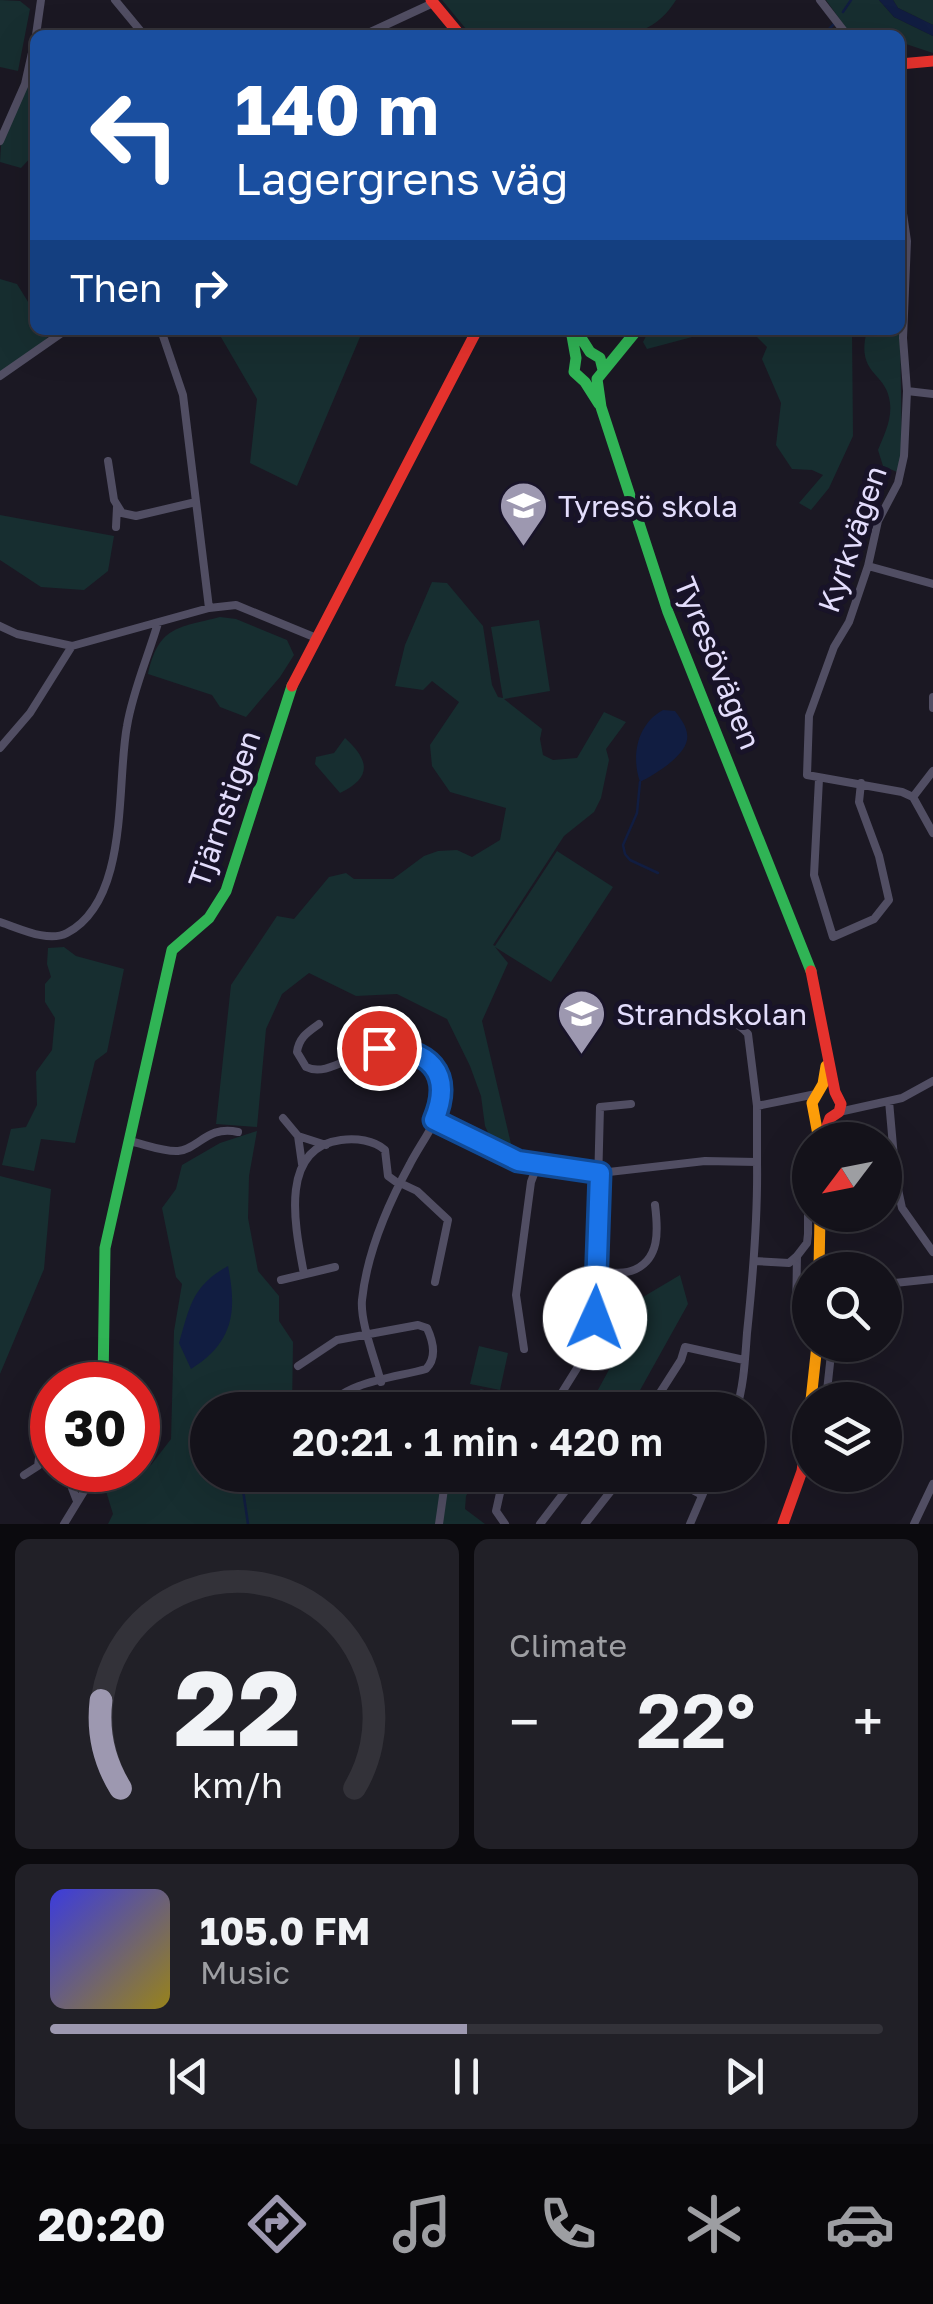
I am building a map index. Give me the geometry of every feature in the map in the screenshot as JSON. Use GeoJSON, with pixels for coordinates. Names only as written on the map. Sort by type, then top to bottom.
{"type":"FeatureCollection","features":[{"type":"Feature","properties":{"kind":"main road"},"geometry":{"type":"LineString","coordinates":[[432,1],[456,30]]}},
{"type":"Feature","properties":{"kind":"main road"},"geometry":{"type":"LineString","coordinates":[[905,64],[933,61]]}},
{"type":"Feature","properties":{"kind":"main road","name":"Tjärnstigen"},"geometry":{"type":"LineString","coordinates":[[104,1362],[105,1248],[172,950],[209,918],[226,892],[296,674],[474,335]]}},
{"type":"Feature","properties":{"kind":"main road","name":"Tyresövägen"},"geometry":{"type":"LineString","coordinates":[[574,335],[574,372],[595,377]]}},
{"type":"Feature","properties":{"kind":"main road","name":"Tyresövägen"},"geometry":{"type":"LineString","coordinates":[[578,335],[602,361],[595,377],[601,408],[668,612],[798,934],[822,1012],[836,1106],[829,1122]]}},
{"type":"Feature","properties":{"kind":"main road"},"geometry":{"type":"LineString","coordinates":[[595,377],[634,335]]}},
{"type":"Feature","properties":{"kind":"main road"},"geometry":{"type":"LineString","coordinates":[[576,358],[628,345]]}},
{"type":"Feature","properties":{"kind":"main road","name":"Tyresövägen"},"geometry":{"type":"LineString","coordinates":[[798,934],[827,1072],[813,1110],[816,1122]]}},
{"type":"Feature","properties":{"kind":"main road"},"geometry":{"type":"LineString","coordinates":[[813,1110],[821,1118],[836,1106],[818,1093]]}},
{"type":"Feature","properties":{"kind":"main road"},"geometry":{"type":"LineString","coordinates":[[783,1524],[795,1492]]}},
{"type":"Feature","properties":{"kind":"street"},"geometry":{"type":"LineString","coordinates":[[36,30],[41,0]]}},
{"type":"Feature","properties":{"kind":"street"},"geometry":{"type":"LineString","coordinates":[[115,0],[140,30]]}},
{"type":"Feature","properties":{"kind":"street"},"geometry":{"type":"LineString","coordinates":[[820,0],[843,30]]}},
{"type":"Feature","properties":{"kind":"street"},"geometry":{"type":"LineString","coordinates":[[374,30],[432,1]]}},
{"type":"Feature","properties":{"kind":"street"},"geometry":{"type":"LineString","coordinates":[[0,141],[25,84],[30,60]]}},
{"type":"Feature","properties":{"kind":"street","name":"Kyrkvägen"},"geometry":{"type":"LineString","coordinates":[[905,227],[905,289]]}},
{"type":"Feature","properties":{"kind":"street"},"geometry":{"type":"LineString","coordinates":[[0,376],[59,335]]}},
{"type":"Feature","properties":{"kind":"street"},"geometry":{"type":"LineString","coordinates":[[162,335],[183,395],[208,608]]}},
{"type":"Feature","properties":{"kind":"street","name":"Kyrkvägen"},"geometry":{"type":"LineString","coordinates":[[819,778],[807,775],[809,716],[822,676],[849,622],[878,521],[898,483],[904,456],[903,335]]}},
{"type":"Feature","properties":{"kind":"street"},"geometry":{"type":"LineString","coordinates":[[906,392],[933,394]]}},
{"type":"Feature","properties":{"kind":"street"},"geometry":{"type":"LineString","coordinates":[[108,461],[117,507],[116,527]]}},
{"type":"Feature","properties":{"kind":"street"},"geometry":{"type":"LineString","coordinates":[[117,507],[122,513],[136,516],[196,502]]}},
{"type":"Feature","properties":{"kind":"street"},"geometry":{"type":"LineString","coordinates":[[868,566],[933,584]]}},
{"type":"Feature","properties":{"kind":"street"},"geometry":{"type":"LineString","coordinates":[[0,626],[17,634],[72,646],[227,605],[246,608],[314,637]]}},
{"type":"Feature","properties":{"kind":"street"},"geometry":{"type":"LineString","coordinates":[[0,922],[46,936],[64,935],[95,906],[116,844],[126,728],[158,622]]}},
{"type":"Feature","properties":{"kind":"street"},"geometry":{"type":"LineString","coordinates":[[0,748],[30,714],[72,646]]}},
{"type":"Feature","properties":{"kind":"street"},"geometry":{"type":"LineString","coordinates":[[933,696],[933,708]]}},
{"type":"Feature","properties":{"kind":"street"},"geometry":{"type":"LineString","coordinates":[[913,797],[932,774]]}},
{"type":"Feature","properties":{"kind":"street"},"geometry":{"type":"LineString","coordinates":[[861,783],[859,802],[879,856],[889,900],[874,919],[833,936],[814,876],[819,778],[861,783],[913,797],[933,833]]}},
{"type":"Feature","properties":{"kind":"street"},"geometry":{"type":"LineString","coordinates":[[686,1012],[702,1019],[730,1019],[748,1034],[757,1106],[757,1162],[754,1261],[739,1392]]}},
{"type":"Feature","properties":{"kind":"street"},"geometry":{"type":"LineString","coordinates":[[319,1024],[298,1044],[296,1052],[306,1067],[322,1071],[356,1054],[379,1048],[414,1054],[432,1066],[441,1080],[442,1103],[378,1231],[362,1302],[381,1382]]}},
{"type":"Feature","properties":{"kind":"street"},"geometry":{"type":"LineString","coordinates":[[836,1106],[889,1102],[933,1080]]}},
{"type":"Feature","properties":{"kind":"street"},"geometry":{"type":"LineString","coordinates":[[757,1106],[818,1093]]}},
{"type":"Feature","properties":{"kind":"street"},"geometry":{"type":"LineString","coordinates":[[794,1100],[813,1110]]}},
{"type":"Feature","properties":{"kind":"street"},"geometry":{"type":"LineString","coordinates":[[889,1102],[902,1208],[933,1252]]}},
{"type":"Feature","properties":{"kind":"street"},"geometry":{"type":"LineString","coordinates":[[562,1392],[594,1341],[600,1107],[631,1104]]}},
{"type":"Feature","properties":{"kind":"street"},"geometry":{"type":"LineString","coordinates":[[283,1118],[298,1136],[302,1164],[296,1218],[304,1274]]}},
{"type":"Feature","properties":{"kind":"street"},"geometry":{"type":"LineString","coordinates":[[434,1120],[489,1150],[538,1166],[600,1173],[705,1161],[757,1162]]}},
{"type":"Feature","properties":{"kind":"street"},"geometry":{"type":"LineString","coordinates":[[129,1142],[178,1151],[210,1134],[238,1132]]}},
{"type":"Feature","properties":{"kind":"street"},"geometry":{"type":"LineString","coordinates":[[298,1136],[326,1145]]}},
{"type":"Feature","properties":{"kind":"street"},"geometry":{"type":"LineString","coordinates":[[302,1164],[339,1140],[382,1146],[387,1154],[388,1176],[417,1191],[448,1220],[435,1282]]}},
{"type":"Feature","properties":{"kind":"street"},"geometry":{"type":"LineString","coordinates":[[524,1349],[516,1295],[530,1182],[538,1166]]}},
{"type":"Feature","properties":{"kind":"street"},"geometry":{"type":"LineString","coordinates":[[597,1273],[631,1271],[654,1251],[658,1236],[655,1205]]}},
{"type":"Feature","properties":{"kind":"street"},"geometry":{"type":"LineString","coordinates":[[754,1261],[792,1260]]}},
{"type":"Feature","properties":{"kind":"street"},"geometry":{"type":"LineString","coordinates":[[281,1280],[335,1266]]}},
{"type":"Feature","properties":{"kind":"street"},"geometry":{"type":"LineString","coordinates":[[902,1282],[933,1279]]}},
{"type":"Feature","properties":{"kind":"street"},"geometry":{"type":"LineString","coordinates":[[298,1366],[337,1340],[418,1325],[427,1328],[432,1337],[430,1365],[426,1369],[348,1392]]}},
{"type":"Feature","properties":{"kind":"street"},"geometry":{"type":"LineString","coordinates":[[661,1392],[685,1348],[744,1360]]}},
{"type":"Feature","properties":{"kind":"street"},"geometry":{"type":"LineString","coordinates":[[24,1476],[30,1472]]}},
{"type":"Feature","properties":{"kind":"street"},"geometry":{"type":"LineString","coordinates":[[914,1524],[933,1484]]}},
{"type":"Feature","properties":{"kind":"street"},"geometry":{"type":"LineString","coordinates":[[74,1492],[78,1501]]}},
{"type":"Feature","properties":{"kind":"street"},"geometry":{"type":"LineString","coordinates":[[64,1524],[84,1492]]}},
{"type":"Feature","properties":{"kind":"street"},"geometry":{"type":"LineString","coordinates":[[439,1524],[444,1492]]}},
{"type":"Feature","properties":{"kind":"street"},"geometry":{"type":"LineString","coordinates":[[500,1492],[496,1511],[504,1524]]}},
{"type":"Feature","properties":{"kind":"street"},"geometry":{"type":"LineString","coordinates":[[540,1524],[564,1492]]}},
{"type":"Feature","properties":{"kind":"street"},"geometry":{"type":"LineString","coordinates":[[586,1524],[611,1492]]}},
{"type":"Feature","properties":{"kind":"street"},"geometry":{"type":"LineString","coordinates":[[695,1492],[702,1496]]}},
{"type":"Feature","properties":{"kind":"street"},"geometry":{"type":"LineString","coordinates":[[690,1524],[704,1492]]}},
{"type":"Feature","properties":{"kind":"green space"},"geometry":{"type":"Polygon","coordinates":[[[0,0],[20,1],[30,9],[18,71],[0,67],[0,0]]]}},
{"type":"Feature","properties":{"kind":"green space"},"geometry":{"type":"Polygon","coordinates":[[[442,0],[676,0],[661,18],[642,30],[467,30],[442,0]]]}},
{"type":"Feature","properties":{"kind":"green space"},"geometry":{"type":"Polygon","coordinates":[[[826,0],[879,0],[894,17],[933,36],[933,53],[905,44],[905,30],[847,30],[826,0]]]}},
{"type":"Feature","properties":{"kind":"green space"},"geometry":{"type":"Polygon","coordinates":[[[893,0],[933,0],[933,25],[898,8],[893,0]]]}},
{"type":"Feature","properties":{"kind":"green space"},"geometry":{"type":"Polygon","coordinates":[[[30,80],[30,158],[21,168],[0,162],[1,145],[30,80]]]}},
{"type":"Feature","properties":{"kind":"green space"},"geometry":{"type":"Polygon","coordinates":[[[0,279],[17,284],[30,305],[30,335],[50,335],[39,347],[0,373],[0,279]]]}},
{"type":"Feature","properties":{"kind":"green space"},"geometry":{"type":"Polygon","coordinates":[[[220,335],[361,335],[297,486],[250,463],[257,399],[220,335]]]}},
{"type":"Feature","properties":{"kind":"green space"},"geometry":{"type":"Polygon","coordinates":[[[646,335],[696,336],[647,349],[643,342],[646,335]]]}},
{"type":"Feature","properties":{"kind":"green space"},"geometry":{"type":"Polygon","coordinates":[[[755,335],[852,335],[853,436],[829,488],[811,510],[799,503],[823,475],[792,469],[776,445],[781,403],[762,359],[767,347],[755,335]]]}},
{"type":"Feature","properties":{"kind":"green space"},"geometry":{"type":"Polygon","coordinates":[[[866,335],[900,335],[902,453],[897,472],[883,466],[878,450],[889,421],[890,403],[888,393],[868,365],[866,335]]]}},
{"type":"Feature","properties":{"kind":"green space"},"geometry":{"type":"Polygon","coordinates":[[[0,515],[114,536],[108,571],[84,590],[41,587],[0,560],[0,515]]]}},
{"type":"Feature","properties":{"kind":"green space"},"geometry":{"type":"Polygon","coordinates":[[[432,582],[447,583],[483,626],[492,685],[498,697],[503,698],[491,627],[539,620],[550,691],[504,699],[542,729],[543,755],[553,760],[577,758],[604,712],[626,722],[606,749],[609,760],[594,812],[564,836],[493,945],[557,851],[613,887],[551,982],[495,947],[508,963],[482,1021],[512,1148],[491,1139],[470,1066],[447,1019],[397,994],[356,996],[309,973],[282,994],[266,1029],[257,1127],[216,1124],[231,985],[277,916],[294,919],[329,877],[346,873],[354,879],[393,879],[424,856],[457,850],[472,857],[500,840],[506,808],[450,792],[432,766],[430,745],[459,702],[432,681],[423,690],[395,686],[405,645],[432,582]]]}},
{"type":"Feature","properties":{"kind":"green space"},"geometry":{"type":"Polygon","coordinates":[[[220,617],[236,619],[287,640],[294,655],[246,717],[220,707],[212,695],[148,674],[164,638],[181,627],[220,617]]]}},
{"type":"Feature","properties":{"kind":"green space"},"geometry":{"type":"Polygon","coordinates":[[[345,738],[359,754],[364,768],[358,781],[340,793],[315,764],[316,757],[334,753],[345,738]]]}},
{"type":"Feature","properties":{"kind":"green space"},"geometry":{"type":"Polygon","coordinates":[[[64,947],[76,956],[124,969],[107,1052],[95,1061],[75,1143],[41,1139],[34,1171],[2,1165],[11,1129],[26,1127],[37,1105],[36,1072],[52,1050],[55,1018],[45,1002],[45,984],[51,977],[48,948],[64,947]]]}},
{"type":"Feature","properties":{"kind":"green space"},"geometry":{"type":"Polygon","coordinates":[[[257,1131],[249,1176],[248,1218],[258,1271],[279,1296],[279,1321],[293,1342],[292,1392],[190,1392],[190,1492],[468,1492],[465,1509],[485,1524],[108,1524],[113,1514],[106,1492],[160,1492],[160,1453],[171,1439],[174,1331],[182,1284],[176,1277],[162,1208],[176,1189],[182,1165],[220,1143],[257,1131]]]}},
{"type":"Feature","properties":{"kind":"green space"},"geometry":{"type":"Polygon","coordinates":[[[0,1176],[51,1189],[44,1269],[0,1374],[0,1176]]]}},
{"type":"Feature","properties":{"kind":"green space"},"geometry":{"type":"Polygon","coordinates":[[[680,1275],[688,1304],[639,1392],[597,1392],[623,1344],[620,1305],[638,1300],[680,1275]]]}},
{"type":"Feature","properties":{"kind":"green space"},"geometry":{"type":"Polygon","coordinates":[[[479,1346],[508,1353],[500,1390],[470,1384],[479,1346]]]}},
{"type":"Feature","properties":{"kind":"water"},"geometry":{"type":"Polygon","coordinates":[[[879,0],[893,0],[898,8],[933,25],[933,36],[894,17],[879,0]]]}},
{"type":"Feature","properties":{"kind":"water"},"geometry":{"type":"Polygon","coordinates":[[[663,710],[675,711],[686,728],[687,740],[675,759],[640,782],[638,742],[647,724],[663,710]]]}},
{"type":"Feature","properties":{"kind":"water"},"geometry":{"type":"Polygon","coordinates":[[[228,1266],[232,1297],[229,1324],[216,1348],[191,1369],[179,1343],[190,1308],[207,1281],[228,1266]]]}},
{"type":"Feature","properties":{"kind":"waterway"},"geometry":{"type":"LineString","coordinates":[[843,12],[851,0]]}},
{"type":"Feature","properties":{"kind":"waterway"},"geometry":{"type":"LineString","coordinates":[[830,30],[834,24]]}},
{"type":"Feature","properties":{"kind":"waterway"},"geometry":{"type":"LineString","coordinates":[[640,782],[637,813],[623,845],[630,860],[658,873]]}},
{"type":"Feature","properties":{"kind":"waterway"},"geometry":{"type":"LineString","coordinates":[[243,1492],[248,1524]]}},
{"type":"Feature","properties":{"kind":"traffic: fast"},"geometry":{"type":"LineString","coordinates":[[572,335],[574,372],[599,404]]}},
{"type":"Feature","properties":{"kind":"traffic: fast"},"geometry":{"type":"LineString","coordinates":[[579,335],[590,352],[600,358],[603,370]]}},
{"type":"Feature","properties":{"kind":"traffic: fast"},"geometry":{"type":"LineString","coordinates":[[633,335],[597,379],[601,407],[668,612],[811,971]]}},
{"type":"Feature","properties":{"kind":"traffic: fast"},"geometry":{"type":"LineString","coordinates":[[103,1362],[105,1248],[172,950],[209,918],[226,891],[292,686]]}},
{"type":"Feature","properties":{"kind":"traffic: slow"},"geometry":{"type":"LineString","coordinates":[[816,1122],[812,1103],[823,1084],[826,1066]]}},
{"type":"Feature","properties":{"kind":"traffic: slow"},"geometry":{"type":"LineString","coordinates":[[819,1252],[820,1232]]}},
{"type":"Feature","properties":{"kind":"traffic: slow"},"geometry":{"type":"LineString","coordinates":[[813,1382],[815,1362]]}},
{"type":"Feature","properties":{"kind":"traffic: jam"},"geometry":{"type":"LineString","coordinates":[[431,0],[456,30]]}},
{"type":"Feature","properties":{"kind":"traffic: jam"},"geometry":{"type":"LineString","coordinates":[[905,64],[933,61]]}},
{"type":"Feature","properties":{"kind":"traffic: jam"},"geometry":{"type":"LineString","coordinates":[[292,686],[474,335]]}},
{"type":"Feature","properties":{"kind":"traffic: jam"},"geometry":{"type":"LineString","coordinates":[[811,971],[835,1092],[841,1104],[829,1122]]}},
{"type":"Feature","properties":{"kind":"traffic: jam"},"geometry":{"type":"LineString","coordinates":[[783,1524],[794,1492]]}},
{"type":"Feature","properties":{"kind":"place","name":"Tyresö skola"},"geometry":{"type":"Point","coordinates":[523,548]}},
{"type":"Feature","properties":{"kind":"place","name":"Strandskolan"},"geometry":{"type":"Point","coordinates":[581,1056]}},
{"type":"Feature","properties":{"kind":"route"},"geometry":{"type":"LineString","coordinates":[[379,1048],[405,1050],[432,1066],[443,1087],[442,1103],[434,1120],[518,1161],[600,1173],[595,1318]]}}]}
